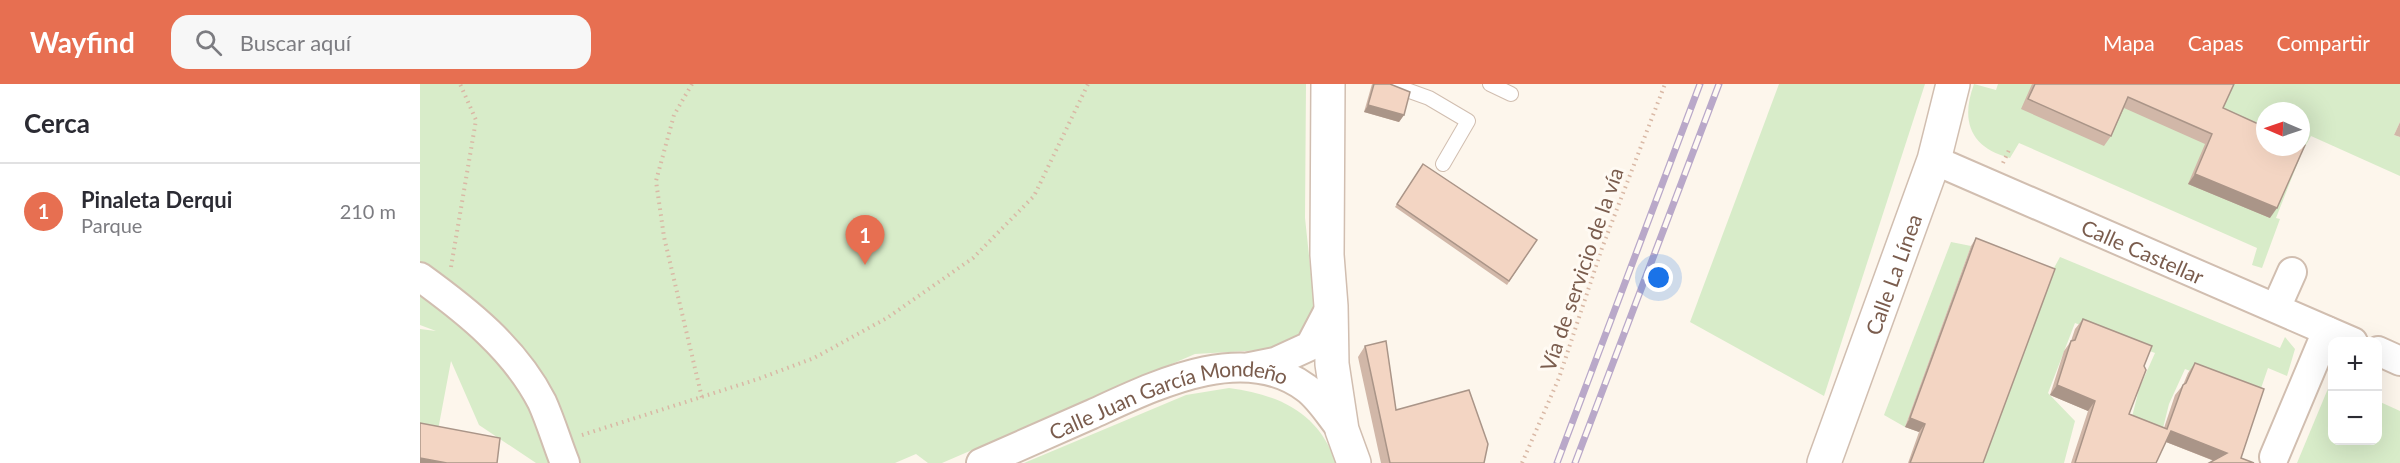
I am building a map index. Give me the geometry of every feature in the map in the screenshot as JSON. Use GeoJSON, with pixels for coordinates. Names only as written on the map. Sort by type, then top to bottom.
{"type":"FeatureCollection","features":[{"type":"Feature","properties":{"kind":"street"},"geometry":{"type":"LineString","coordinates":[[1328,99],[1344,84]]}},
{"type":"Feature","properties":{"kind":"street","name":"Calle La Línea"},"geometry":{"type":"LineString","coordinates":[[1824,463],[1934,160],[1953,84]]}},
{"type":"Feature","properties":{"kind":"street","name":"Calle Juan García Mondeño"},"geometry":{"type":"LineString","coordinates":[[1328,99],[1327,255],[1332,306],[1332,364],[1342,430],[1353,463]]}},
{"type":"Feature","properties":{"kind":"street","name":"Calle Castellar"},"geometry":{"type":"LineString","coordinates":[[1934,160],[2341,337]]}},
{"type":"Feature","properties":{"kind":"street"},"geometry":{"type":"LineString","coordinates":[[2276,308],[2292,273]]}},
{"type":"Feature","properties":{"kind":"street"},"geometry":{"type":"LineString","coordinates":[[420,277],[482,325],[511,358],[541,402],[565,463]]}},
{"type":"Feature","properties":{"kind":"street"},"geometry":{"type":"LineString","coordinates":[[1248,367],[1275,362],[1310,346],[1332,306]]}},
{"type":"Feature","properties":{"kind":"street"},"geometry":{"type":"LineString","coordinates":[[2274,457],[2326,331]]}},
{"type":"Feature","properties":{"kind":"street"},"geometry":{"type":"LineString","coordinates":[[2382,353],[2400,360]]}},
{"type":"Feature","properties":{"kind":"street"},"geometry":{"type":"LineString","coordinates":[[1294,354],[1317,357],[1332,364],[1318,380],[1307,388]]}},
{"type":"Feature","properties":{"kind":"street","name":"Calle Juan García Mondeño"},"geometry":{"type":"LineString","coordinates":[[981,463],[1160,384],[1216,369],[1248,367],[1284,376],[1307,388],[1342,430]]}},
{"type":"Feature","properties":{"kind":"lane"},"geometry":{"type":"LineString","coordinates":[[1390,84],[1429,98],[1468,122],[1443,164]]}},
{"type":"Feature","properties":{"kind":"lane"},"geometry":{"type":"LineString","coordinates":[[1490,84],[1511,94]]}},
{"type":"Feature","properties":{"kind":"path"},"geometry":{"type":"LineString","coordinates":[[446,297],[476,120],[460,84]]}},
{"type":"Feature","properties":{"kind":"path"},"geometry":{"type":"LineString","coordinates":[[692,84],[674,115],[656,181],[664,237],[702,398]]}},
{"type":"Feature","properties":{"kind":"path"},"geometry":{"type":"LineString","coordinates":[[575,437],[702,398],[814,358],[887,318],[973,258],[1034,196],[1088,84]]}},
{"type":"Feature","properties":{"kind":"path","name":"Vía de servicio de la vía"},"geometry":{"type":"LineString","coordinates":[[1522,463],[1559,378],[1602,248],[1665,84]]}},
{"type":"Feature","properties":{"kind":"green space"},"geometry":{"type":"Polygon","coordinates":[[[420,84],[1306,84],[1305,218],[1315,312],[1299,348],[1195,354],[942,463],[928,463],[916,454],[895,463],[536,463],[479,425],[451,361],[438,430],[420,427],[420,329],[436,331],[420,325],[420,84]]]}},
{"type":"Feature","properties":{"kind":"green space"},"geometry":{"type":"Polygon","coordinates":[[[1779,84],[1925,84],[1824,396],[1690,322],[1779,84]]]}},
{"type":"Feature","properties":{"kind":"green space"},"geometry":{"type":"Polygon","coordinates":[[[1974,84],[1996,90],[1998,84],[2400,84],[2400,122],[2394,135],[2400,137],[2400,176],[2311,136],[2310,138],[2310,102],[2256,102],[2256,156],[2300,156],[2276,218],[2280,219],[2262,268],[2252,265],[2257,248],[2019,143],[2010,158],[1997,154],[1986,148],[1972,132],[1968,110],[1974,84]]]}},
{"type":"Feature","properties":{"kind":"green space"},"geometry":{"type":"Polygon","coordinates":[[[1951,242],[1971,246],[1905,427],[1884,415],[1951,242]]]}},
{"type":"Feature","properties":{"kind":"green space"},"geometry":{"type":"Polygon","coordinates":[[[2060,257],[2280,348],[2285,337],[2295,349],[2287,376],[2268,368],[2258,397],[2185,369],[2169,404],[2161,436],[2131,421],[2139,389],[2155,353],[2075,323],[2048,393],[2075,421],[2064,463],[1918,463],[2049,277],[2060,257]]]}},
{"type":"Feature","properties":{"kind":"green space"},"geometry":{"type":"Polygon","coordinates":[[[1229,388],[1281,401],[1295,409],[1319,431],[1336,463],[1024,463],[1186,395],[1229,388]]]}},
{"type":"Feature","properties":{"kind":"green space"},"geometry":{"type":"Polygon","coordinates":[[[2328,389],[2328,445],[2382,445],[2382,403],[2400,411],[2400,463],[2297,463],[2328,389]]]}},
{"type":"Feature","properties":{"kind":"building"},"geometry":{"type":"Polygon","coordinates":[[[1374,84],[1390,84],[1410,92],[1404,115],[1368,105],[1374,84]]]}},
{"type":"Feature","properties":{"kind":"building"},"geometry":{"type":"Polygon","coordinates":[[[2035,84],[2234,84],[2223,108],[2256,123],[2256,156],[2300,156],[2277,208],[2195,174],[2212,134],[2128,97],[2111,136],[2028,99],[2035,84]]]}},
{"type":"Feature","properties":{"kind":"building"},"geometry":{"type":"Polygon","coordinates":[[[1423,164],[1537,240],[1509,281],[1397,204],[1423,164]]]}},
{"type":"Feature","properties":{"kind":"building"},"geometry":{"type":"Polygon","coordinates":[[[1976,238],[2055,269],[1983,463],[1910,463],[1925,424],[1910,418],[1976,238]]]}},
{"type":"Feature","properties":{"kind":"building"},"geometry":{"type":"Polygon","coordinates":[[[2083,319],[2152,346],[2144,366],[2146,370],[2129,414],[2167,429],[2183,385],[2195,363],[2264,389],[2241,458],[2254,463],[2209,463],[2227,453],[2171,431],[2156,463],[2075,463],[2095,401],[2057,385],[2071,341],[2075,340],[2083,319]]]}},
{"type":"Feature","properties":{"kind":"building"},"geometry":{"type":"Polygon","coordinates":[[[1386,341],[1396,410],[1469,390],[1488,444],[1484,463],[1390,463],[1365,346],[1386,341]]]}},
{"type":"Feature","properties":{"kind":"building"},"geometry":{"type":"Polygon","coordinates":[[[420,423],[500,438],[497,463],[447,463],[420,458],[420,423]]]}},
{"type":"Feature","properties":{"kind":"railway"},"geometry":{"type":"LineString","coordinates":[[1557,463],[1700,84]]}},
{"type":"Feature","properties":{"kind":"railway"},"geometry":{"type":"LineString","coordinates":[[1575,463],[1719,84]]}},
{"type":"Feature","properties":{"kind":"place","name":"Pinaleta Derqui"},"geometry":{"type":"Point","coordinates":[865,265]}}]}
